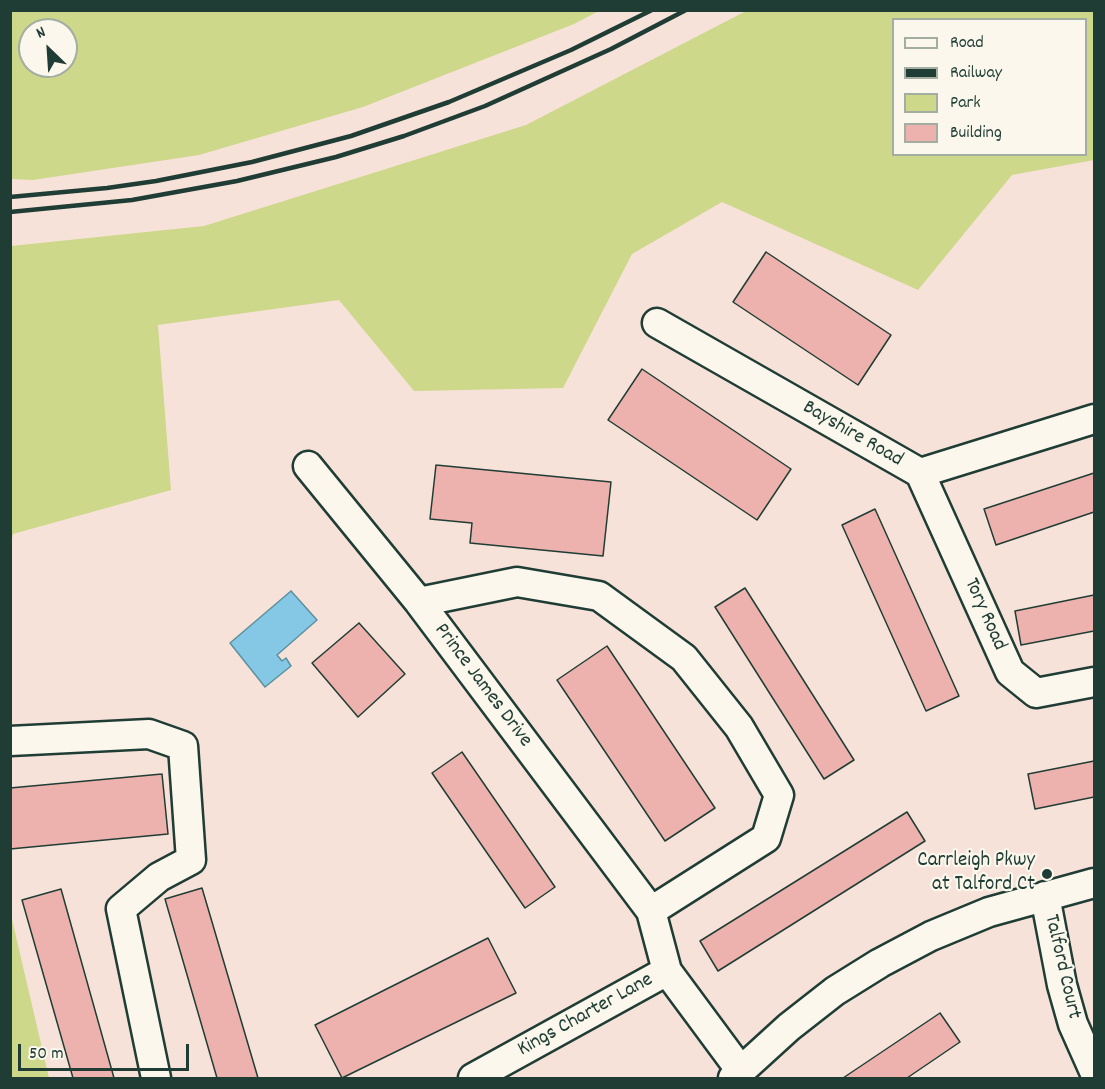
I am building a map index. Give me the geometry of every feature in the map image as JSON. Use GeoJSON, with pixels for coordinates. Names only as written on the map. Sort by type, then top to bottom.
{"type":"FeatureCollection","features":[{"type":"Feature","properties":{"kind":"street","name":"Bayshire Road"},"geometry":{"type":"LineString","coordinates":[[657,322],[920,473],[1095,419]]}},
{"type":"Feature","properties":{"kind":"street","name":"Prince James Drive"},"geometry":{"type":"LineString","coordinates":[[308,466],[419,602],[651,911]]}},
{"type":"Feature","properties":{"kind":"street","name":"Tory Road"},"geometry":{"type":"LineString","coordinates":[[920,473],[1010,672],[1036,693],[1095,682]]}},
{"type":"Feature","properties":{"kind":"street"},"geometry":{"type":"LineString","coordinates":[[419,602],[517,582],[599,596],[684,658],[739,727],[779,795],[765,838],[651,911],[667,971],[737,1075],[789,1027],[836,991],[880,963],[931,936],[989,912],[1095,883]]}},
{"type":"Feature","properties":{"kind":"street"},"geometry":{"type":"LineString","coordinates":[[10,741],[149,734],[183,746],[191,860],[159,877],[121,909],[156,1078]]}},
{"type":"Feature","properties":{"kind":"street","name":"Talford Court"},"geometry":{"type":"LineString","coordinates":[[1045,896],[1073,1024],[1095,1071]]}},
{"type":"Feature","properties":{"kind":"street","name":"Kings Charter Lane"},"geometry":{"type":"LineString","coordinates":[[473,1078],[667,971]]}},
{"type":"Feature","properties":{"kind":"green space"},"geometry":{"type":"Polygon","coordinates":[[[11,10],[599,11],[574,24],[363,107],[199,155],[33,180],[11,179],[11,10]]]}},
{"type":"Feature","properties":{"kind":"green space"},"geometry":{"type":"Polygon","coordinates":[[[746,11],[1094,11],[1094,160],[1012,175],[918,290],[722,202],[632,254],[563,388],[414,391],[339,300],[158,325],[171,490],[13,534],[11,543],[11,246],[204,226],[526,125],[746,11]]]}},
{"type":"Feature","properties":{"kind":"green space"},"geometry":{"type":"Polygon","coordinates":[[[11,915],[49,1078],[11,1078],[11,915]]]}},
{"type":"Feature","properties":{"kind":"water"},"geometry":{"type":"Polygon","coordinates":[[[291,591],[317,620],[277,655],[282,661],[286,658],[291,666],[265,687],[230,643],[291,591]]]}},
{"type":"Feature","properties":{"kind":"building"},"geometry":{"type":"Polygon","coordinates":[[[766,252],[891,335],[858,385],[733,302],[766,252]]]}},
{"type":"Feature","properties":{"kind":"building"},"geometry":{"type":"Polygon","coordinates":[[[642,369],[791,469],[757,520],[608,420],[642,369]]]}},
{"type":"Feature","properties":{"kind":"building"},"geometry":{"type":"Polygon","coordinates":[[[436,465],[611,482],[603,556],[470,543],[472,523],[430,519],[436,465]]]}},
{"type":"Feature","properties":{"kind":"building"},"geometry":{"type":"Polygon","coordinates":[[[1094,473],[1094,512],[996,545],[984,509],[1094,473]]]}},
{"type":"Feature","properties":{"kind":"building"},"geometry":{"type":"Polygon","coordinates":[[[875,509],[959,696],[926,711],[842,525],[875,509]]]}},
{"type":"Feature","properties":{"kind":"building"},"geometry":{"type":"Polygon","coordinates":[[[745,588],[854,760],[824,779],[715,607],[745,588]]]}},
{"type":"Feature","properties":{"kind":"building"},"geometry":{"type":"Polygon","coordinates":[[[1094,595],[1094,631],[1021,645],[1015,611],[1094,595]]]}},
{"type":"Feature","properties":{"kind":"building"},"geometry":{"type":"Polygon","coordinates":[[[359,623],[405,674],[358,717],[312,663],[359,623]]]}},
{"type":"Feature","properties":{"kind":"building"},"geometry":{"type":"Polygon","coordinates":[[[607,646],[715,808],[665,841],[557,680],[607,646]]]}},
{"type":"Feature","properties":{"kind":"building"},"geometry":{"type":"Polygon","coordinates":[[[462,752],[555,887],[525,908],[432,773],[462,752]]]}},
{"type":"Feature","properties":{"kind":"building"},"geometry":{"type":"Polygon","coordinates":[[[1094,761],[1094,797],[1035,809],[1028,774],[1094,761]]]}},
{"type":"Feature","properties":{"kind":"building"},"geometry":{"type":"Polygon","coordinates":[[[162,774],[168,834],[10,849],[10,788],[162,774]]]}},
{"type":"Feature","properties":{"kind":"building"},"geometry":{"type":"Polygon","coordinates":[[[907,812],[925,841],[718,971],[700,941],[907,812]]]}},
{"type":"Feature","properties":{"kind":"building"},"geometry":{"type":"Polygon","coordinates":[[[202,888],[258,1078],[217,1078],[165,899],[202,888]]]}},
{"type":"Feature","properties":{"kind":"building"},"geometry":{"type":"Polygon","coordinates":[[[61,889],[114,1078],[73,1078],[22,900],[61,889]]]}},
{"type":"Feature","properties":{"kind":"building"},"geometry":{"type":"Polygon","coordinates":[[[488,938],[516,993],[342,1078],[315,1025],[488,938]]]}},
{"type":"Feature","properties":{"kind":"building"},"geometry":{"type":"Polygon","coordinates":[[[940,1013],[960,1042],[907,1078],[843,1078],[940,1013]]]}},
{"type":"Feature","properties":{"kind":"railway"},"geometry":{"type":"LineString","coordinates":[[10,197],[156,181],[252,162],[351,136],[449,102],[571,50],[652,10]]}},
{"type":"Feature","properties":{"kind":"railway"},"geometry":{"type":"LineString","coordinates":[[10,212],[132,200],[237,181],[336,157],[404,136],[485,106],[611,49],[686,10]]}},
{"type":"Feature","properties":{"kind":"place","name":"Carrleigh Pkwy at Talford Ct"},"geometry":{"type":"Point","coordinates":[1047,874]}}]}
